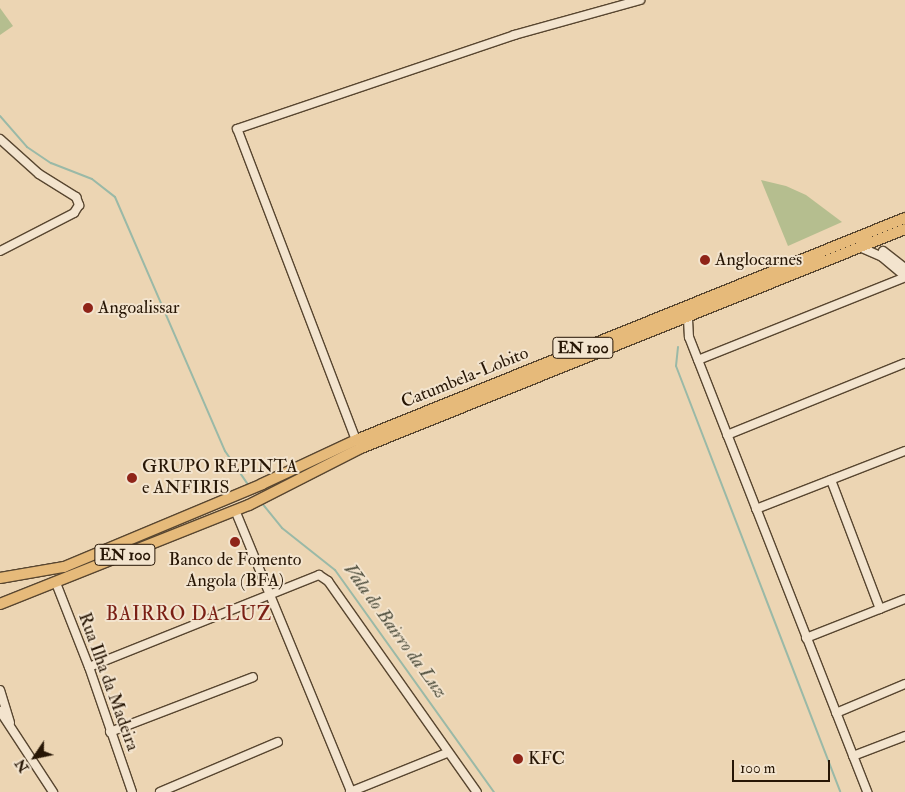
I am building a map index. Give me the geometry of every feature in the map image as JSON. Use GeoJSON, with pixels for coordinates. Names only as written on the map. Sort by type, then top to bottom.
{"type":"FeatureCollection","features":[{"type":"Feature","properties":{"kind":"main road","name":"Catumbela-Lobito"},"geometry":{"type":"LineString","coordinates":[[0,578],[64,567],[242,493],[356,440],[905,218]]}},
{"type":"Feature","properties":{"kind":"main road","name":"Catumbela-Lobito"},"geometry":{"type":"LineString","coordinates":[[235,510],[269,496],[361,448],[674,325],[905,229]]}},
{"type":"Feature","properties":{"kind":"main road","name":"EN 100"},"geometry":{"type":"LineString","coordinates":[[0,604],[235,510]]}},
{"type":"Feature","properties":{"kind":"street"},"geometry":{"type":"LineString","coordinates":[[356,440],[237,129],[514,35],[640,0]]}},
{"type":"Feature","properties":{"kind":"street"},"geometry":{"type":"LineString","coordinates":[[0,139],[39,174],[76,197],[79,205],[74,213],[0,251]]}},
{"type":"Feature","properties":{"kind":"street"},"geometry":{"type":"LineString","coordinates":[[881,238],[886,260]]}},
{"type":"Feature","properties":{"kind":"street"},"geometry":{"type":"LineString","coordinates":[[698,360],[905,277],[886,260],[862,248]]}},
{"type":"Feature","properties":{"kind":"street"},"geometry":{"type":"LineString","coordinates":[[883,251],[905,268]]}},
{"type":"Feature","properties":{"kind":"street"},"geometry":{"type":"LineString","coordinates":[[688,319],[689,337],[867,792]]}},
{"type":"Feature","properties":{"kind":"street"},"geometry":{"type":"LineString","coordinates":[[674,325],[689,337]]}},
{"type":"Feature","properties":{"kind":"street"},"geometry":{"type":"LineString","coordinates":[[727,435],[905,363]]}},
{"type":"Feature","properties":{"kind":"street"},"geometry":{"type":"LineString","coordinates":[[756,509],[905,451]]}},
{"type":"Feature","properties":{"kind":"street"},"geometry":{"type":"LineString","coordinates":[[831,480],[880,609]]}},
{"type":"Feature","properties":{"kind":"street"},"geometry":{"type":"LineString","coordinates":[[235,510],[271,592],[351,792],[446,752]]}},
{"type":"Feature","properties":{"kind":"street"},"geometry":{"type":"LineString","coordinates":[[89,667],[271,592],[315,576],[326,578],[446,752],[476,792]]}},
{"type":"Feature","properties":{"kind":"street","name":"Rua Ilha da Madeira"},"geometry":{"type":"LineString","coordinates":[[56,583],[89,667],[132,792]]}},
{"type":"Feature","properties":{"kind":"street"},"geometry":{"type":"LineString","coordinates":[[806,638],[905,599]]}},
{"type":"Feature","properties":{"kind":"street"},"geometry":{"type":"LineString","coordinates":[[110,732],[253,677]]}},
{"type":"Feature","properties":{"kind":"street"},"geometry":{"type":"LineString","coordinates":[[836,712],[905,684]]}},
{"type":"Feature","properties":{"kind":"street"},"geometry":{"type":"LineString","coordinates":[[0,690],[11,726]]}},
{"type":"Feature","properties":{"kind":"street"},"geometry":{"type":"LineString","coordinates":[[0,711],[53,792]]}},
{"type":"Feature","properties":{"kind":"street"},"geometry":{"type":"LineString","coordinates":[[853,756],[905,736]]}},
{"type":"Feature","properties":{"kind":"street"},"geometry":{"type":"LineString","coordinates":[[160,792],[278,742]]}},
{"type":"Feature","properties":{"kind":"green space"},"geometry":{"type":"Polygon","coordinates":[[[0,8],[13,26],[0,35],[0,8]]]}},
{"type":"Feature","properties":{"kind":"green space"},"geometry":{"type":"Polygon","coordinates":[[[761,180],[786,186],[806,195],[842,222],[788,246],[761,180]]]}},
{"type":"Feature","properties":{"kind":"waterway","name":"Vala do Bairro da Luz"},"geometry":{"type":"LineString","coordinates":[[0,116],[27,147],[51,163],[92,179],[115,197],[225,451],[249,486]]}},
{"type":"Feature","properties":{"kind":"waterway"},"geometry":{"type":"LineString","coordinates":[[678,347],[676,366],[840,792]]}},
{"type":"Feature","properties":{"kind":"waterway","name":"Vala do Bairro da Luz"},"geometry":{"type":"LineString","coordinates":[[261,502],[282,528],[335,570],[494,792]]}},
{"type":"Feature","properties":{"kind":"place","name":"Anglocarnes"},"geometry":{"type":"Point","coordinates":[705,260]}},
{"type":"Feature","properties":{"kind":"place","name":"Angoalissar"},"geometry":{"type":"Point","coordinates":[88,308]}},
{"type":"Feature","properties":{"kind":"place","name":"GRUPO REPINTA e ANFIRIS"},"geometry":{"type":"Point","coordinates":[132,478]}},
{"type":"Feature","properties":{"kind":"place","name":"Banco de Fomento Angola (BFA)"},"geometry":{"type":"Point","coordinates":[235,542]}},
{"type":"Feature","properties":{"kind":"place","name":"KFC"},"geometry":{"type":"Point","coordinates":[518,759]}},
{"type":"Feature","properties":{"kind":"district","name":"BAIRRO DA LUZ"},"geometry":{"type":"Point","coordinates":[189,615]}}]}
